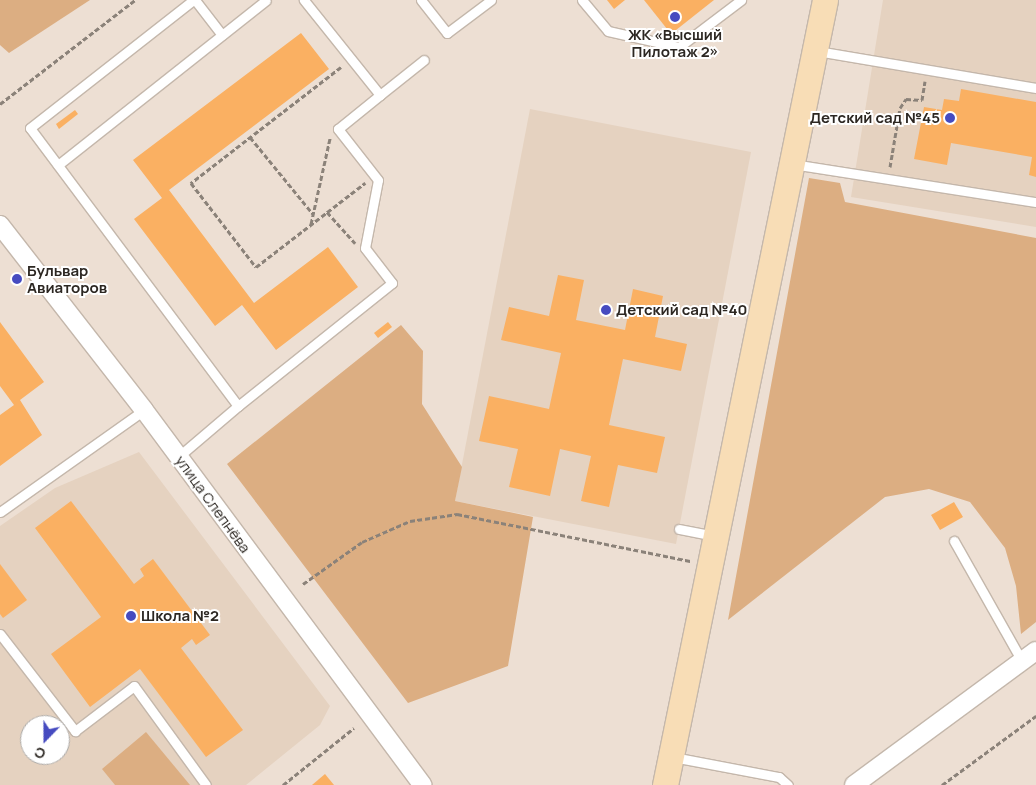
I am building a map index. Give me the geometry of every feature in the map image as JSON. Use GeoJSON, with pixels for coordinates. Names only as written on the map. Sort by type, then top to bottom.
{"type":"FeatureCollection","features":[{"type":"Feature","properties":{"kind":"street"},"geometry":{"type":"LineString","coordinates":[[665,785],[825,0]]}},
{"type":"Feature","properties":{"kind":"street","name":"улица Слепнёва"},"geometry":{"type":"LineString","coordinates":[[0,225],[144,410],[422,785]]}},
{"type":"Feature","properties":{"kind":"street"},"geometry":{"type":"LineString","coordinates":[[854,785],[1036,651]]}},
{"type":"Feature","properties":{"kind":"lane"},"geometry":{"type":"LineString","coordinates":[[222,35],[194,0],[30,128],[238,406]]}},
{"type":"Feature","properties":{"kind":"lane"},"geometry":{"type":"LineString","coordinates":[[58,165],[266,0]]}},
{"type":"Feature","properties":{"kind":"lane"},"geometry":{"type":"LineString","coordinates":[[304,0],[380,95]]}},
{"type":"Feature","properties":{"kind":"lane"},"geometry":{"type":"LineString","coordinates":[[421,0],[447,32],[491,0]]}},
{"type":"Feature","properties":{"kind":"lane"},"geometry":{"type":"LineString","coordinates":[[582,0],[608,31],[679,47],[741,0]]}},
{"type":"Feature","properties":{"kind":"lane"},"geometry":{"type":"LineString","coordinates":[[815,50],[1036,88]]}},
{"type":"Feature","properties":{"kind":"lane"},"geometry":{"type":"LineString","coordinates":[[178,457],[238,406],[392,283],[366,248],[378,180],[338,129],[424,60]]}},
{"type":"Feature","properties":{"kind":"lane"},"geometry":{"type":"LineString","coordinates":[[792,164],[1036,202]]}},
{"type":"Feature","properties":{"kind":"lane"},"geometry":{"type":"LineString","coordinates":[[0,512],[144,410]]}},
{"type":"Feature","properties":{"kind":"lane"},"geometry":{"type":"LineString","coordinates":[[679,529],[717,537]]}},
{"type":"Feature","properties":{"kind":"lane"},"geometry":{"type":"LineString","coordinates":[[954,541],[1022,661]]}},
{"type":"Feature","properties":{"kind":"lane"},"geometry":{"type":"LineString","coordinates":[[0,634],[75,731],[134,686],[206,785]]}},
{"type":"Feature","properties":{"kind":"lane"},"geometry":{"type":"LineString","coordinates":[[672,757],[778,777],[788,785]]}},
{"type":"Feature","properties":{"kind":"path"},"geometry":{"type":"LineString","coordinates":[[0,104],[135,0]]}},
{"type":"Feature","properties":{"kind":"path"},"geometry":{"type":"LineString","coordinates":[[351,58],[191,184],[256,267],[374,175]]}},
{"type":"Feature","properties":{"kind":"path"},"geometry":{"type":"LineString","coordinates":[[888,180],[900,108],[906,99],[922,100],[927,70]]}},
{"type":"Feature","properties":{"kind":"path"},"geometry":{"type":"LineString","coordinates":[[311,224],[327,142],[338,129]]}},
{"type":"Feature","properties":{"kind":"path"},"geometry":{"type":"LineString","coordinates":[[250,137],[313,215]]}},
{"type":"Feature","properties":{"kind":"path"},"geometry":{"type":"LineString","coordinates":[[327,212],[351,241],[366,248]]}},
{"type":"Feature","properties":{"kind":"path"},"geometry":{"type":"LineString","coordinates":[[302,584],[362,542],[410,521],[458,514],[692,561]]}},
{"type":"Feature","properties":{"kind":"path"},"geometry":{"type":"LineString","coordinates":[[942,785],[1036,716]]}},
{"type":"Feature","properties":{"kind":"path"},"geometry":{"type":"LineString","coordinates":[[283,785],[354,728]]}},
{"type":"Feature","properties":{"kind":"shaded area"},"geometry":{"type":"Polygon","coordinates":[[[0,0],[90,0],[9,53],[0,45],[0,0]]]}},
{"type":"Feature","properties":{"kind":"shaded area","name":"Детский сад №45"},"geometry":{"type":"Polygon","coordinates":[[[883,0],[1036,0],[1036,227],[851,197],[883,0]]]}},
{"type":"Feature","properties":{"kind":"shaded area","name":"Детский сад №40"},"geometry":{"type":"Polygon","coordinates":[[[530,109],[751,152],[676,544],[455,501],[530,109]]]}},
{"type":"Feature","properties":{"kind":"shaded area"},"geometry":{"type":"Polygon","coordinates":[[[809,178],[840,183],[845,202],[1036,238],[1036,622],[1021,634],[1016,586],[1005,548],[970,502],[929,489],[885,497],[728,620],[809,178]]]}},
{"type":"Feature","properties":{"kind":"shaded area"},"geometry":{"type":"Polygon","coordinates":[[[401,325],[423,351],[422,404],[462,467],[455,501],[533,517],[508,666],[408,703],[227,464],[401,325]]]}},
{"type":"Feature","properties":{"kind":"shaded area","name":"Школа №2"},"geometry":{"type":"Polygon","coordinates":[[[139,452],[330,706],[320,725],[246,785],[0,785],[0,526],[55,488],[139,452]]]}},
{"type":"Feature","properties":{"kind":"shaded area"},"geometry":{"type":"Polygon","coordinates":[[[146,732],[190,785],[115,785],[102,769],[146,732]]]}},
{"type":"Feature","properties":{"kind":"building","name":"ЖК «Высший Пилотаж 2»"},"geometry":{"type":"Polygon","coordinates":[[[607,0],[625,0],[614,9],[607,0]]]}},
{"type":"Feature","properties":{"kind":"building","name":"ЖК «Высший Пилотаж 2»"},"geometry":{"type":"Polygon","coordinates":[[[644,0],[714,0],[671,34],[644,0]]]}},
{"type":"Feature","properties":{"kind":"building"},"geometry":{"type":"Polygon","coordinates":[[[301,33],[329,69],[169,190],[254,303],[328,247],[358,287],[276,350],[242,305],[215,326],[134,219],[162,198],[133,160],[301,33]]]}},
{"type":"Feature","properties":{"kind":"building"},"geometry":{"type":"Polygon","coordinates":[[[961,89],[1036,102],[1036,177],[1029,175],[1032,157],[951,143],[947,165],[914,159],[924,107],[942,110],[944,99],[959,101],[961,89]]]}},
{"type":"Feature","properties":{"kind":"building"},"geometry":{"type":"Polygon","coordinates":[[[75,110],[78,114],[59,129],[56,124],[75,110]]]}},
{"type":"Feature","properties":{"kind":"building"},"geometry":{"type":"Polygon","coordinates":[[[558,275],[584,280],[576,320],[625,330],[633,289],[663,296],[655,337],[687,344],[681,371],[623,359],[609,425],[665,437],[657,473],[618,465],[609,507],[581,501],[591,456],[560,449],[550,496],[509,487],[518,449],[479,441],[489,396],[549,409],[561,353],[501,340],[509,307],[549,316],[558,275]]]}},
{"type":"Feature","properties":{"kind":"building"},"geometry":{"type":"Polygon","coordinates":[[[0,322],[44,382],[20,400],[42,435],[0,466],[0,415],[14,405],[0,386],[0,322]]]}},
{"type":"Feature","properties":{"kind":"building"},"geometry":{"type":"Polygon","coordinates":[[[388,322],[392,327],[378,338],[374,333],[388,322]]]}},
{"type":"Feature","properties":{"kind":"building"},"geometry":{"type":"Polygon","coordinates":[[[71,501],[134,584],[144,576],[140,569],[153,559],[210,635],[196,645],[192,639],[181,648],[243,730],[206,757],[140,669],[90,707],[51,654],[101,617],[35,528],[71,501]]]}},
{"type":"Feature","properties":{"kind":"building"},"geometry":{"type":"Polygon","coordinates":[[[954,502],[963,517],[940,530],[931,515],[954,502]]]}},
{"type":"Feature","properties":{"kind":"building"},"geometry":{"type":"Polygon","coordinates":[[[0,564],[27,600],[3,618],[0,614],[0,564]]]}},
{"type":"Feature","properties":{"kind":"building"},"geometry":{"type":"Polygon","coordinates":[[[325,774],[334,785],[312,785],[325,774]]]}},
{"type":"Feature","properties":{"kind":"place","name":"ЖК «Высший Пилотаж 2»"},"geometry":{"type":"Point","coordinates":[675,17]}},
{"type":"Feature","properties":{"kind":"place","name":"Детский сад №45"},"geometry":{"type":"Point","coordinates":[950,118]}},
{"type":"Feature","properties":{"kind":"place","name":"Бульвар Авиаторов"},"geometry":{"type":"Point","coordinates":[17,279]}},
{"type":"Feature","properties":{"kind":"place","name":"Детский сад №40"},"geometry":{"type":"Point","coordinates":[606,310]}},
{"type":"Feature","properties":{"kind":"place","name":"Школа №2"},"geometry":{"type":"Point","coordinates":[131,616]}}]}
